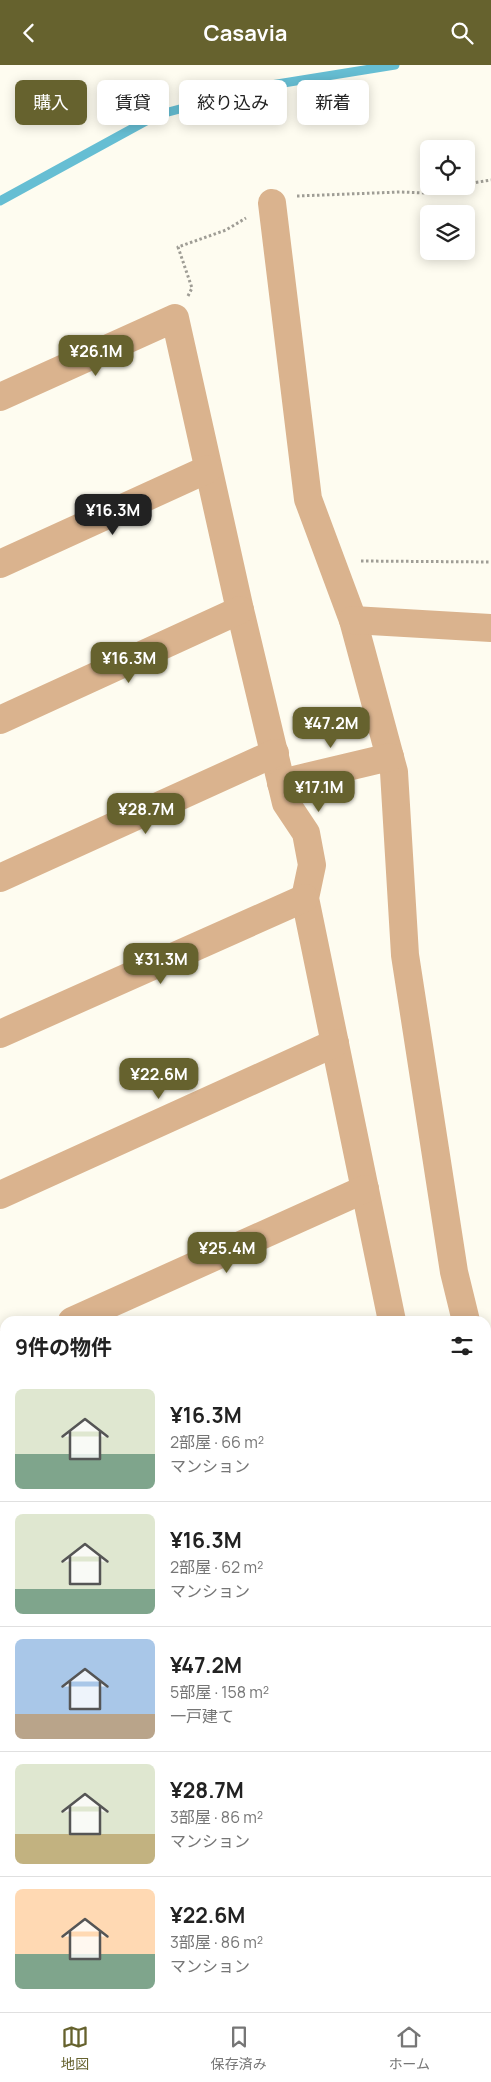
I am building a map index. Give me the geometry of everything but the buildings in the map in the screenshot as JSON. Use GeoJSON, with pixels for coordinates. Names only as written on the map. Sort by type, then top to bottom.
{"type":"FeatureCollection","features":[{"type":"Feature","properties":{"kind":"street"},"geometry":{"type":"LineString","coordinates":[[272,203],[308,499],[353,620],[394,771],[404,955],[454,1271],[465,1316]]}},
{"type":"Feature","properties":{"kind":"street"},"geometry":{"type":"LineString","coordinates":[[0,397],[175,318],[240,609],[286,803],[306,833],[312,865],[306,898],[391,1316]]}},
{"type":"Feature","properties":{"kind":"street"},"geometry":{"type":"LineString","coordinates":[[0,564],[208,469]]}},
{"type":"Feature","properties":{"kind":"street"},"geometry":{"type":"LineString","coordinates":[[0,720],[240,609]]}},
{"type":"Feature","properties":{"kind":"street"},"geometry":{"type":"LineString","coordinates":[[353,620],[491,628]]}},
{"type":"Feature","properties":{"kind":"street"},"geometry":{"type":"LineString","coordinates":[[0,879],[275,753]]}},
{"type":"Feature","properties":{"kind":"street"},"geometry":{"type":"LineString","coordinates":[[281,783],[390,757]]}},
{"type":"Feature","properties":{"kind":"street"},"geometry":{"type":"LineString","coordinates":[[0,1034],[306,898]]}},
{"type":"Feature","properties":{"kind":"street"},"geometry":{"type":"LineString","coordinates":[[0,1195],[335,1043]]}},
{"type":"Feature","properties":{"kind":"street"},"geometry":{"type":"LineString","coordinates":[[83,1316],[365,1189]]}},
{"type":"Feature","properties":{"kind":"path"},"geometry":{"type":"LineString","coordinates":[[475,183],[491,180]]}},
{"type":"Feature","properties":{"kind":"path"},"geometry":{"type":"LineString","coordinates":[[330,561],[491,562]]}},
{"type":"Feature","properties":{"kind":"waterway"},"geometry":{"type":"LineString","coordinates":[[0,201],[157,115],[271,85],[395,65]]}}]}
